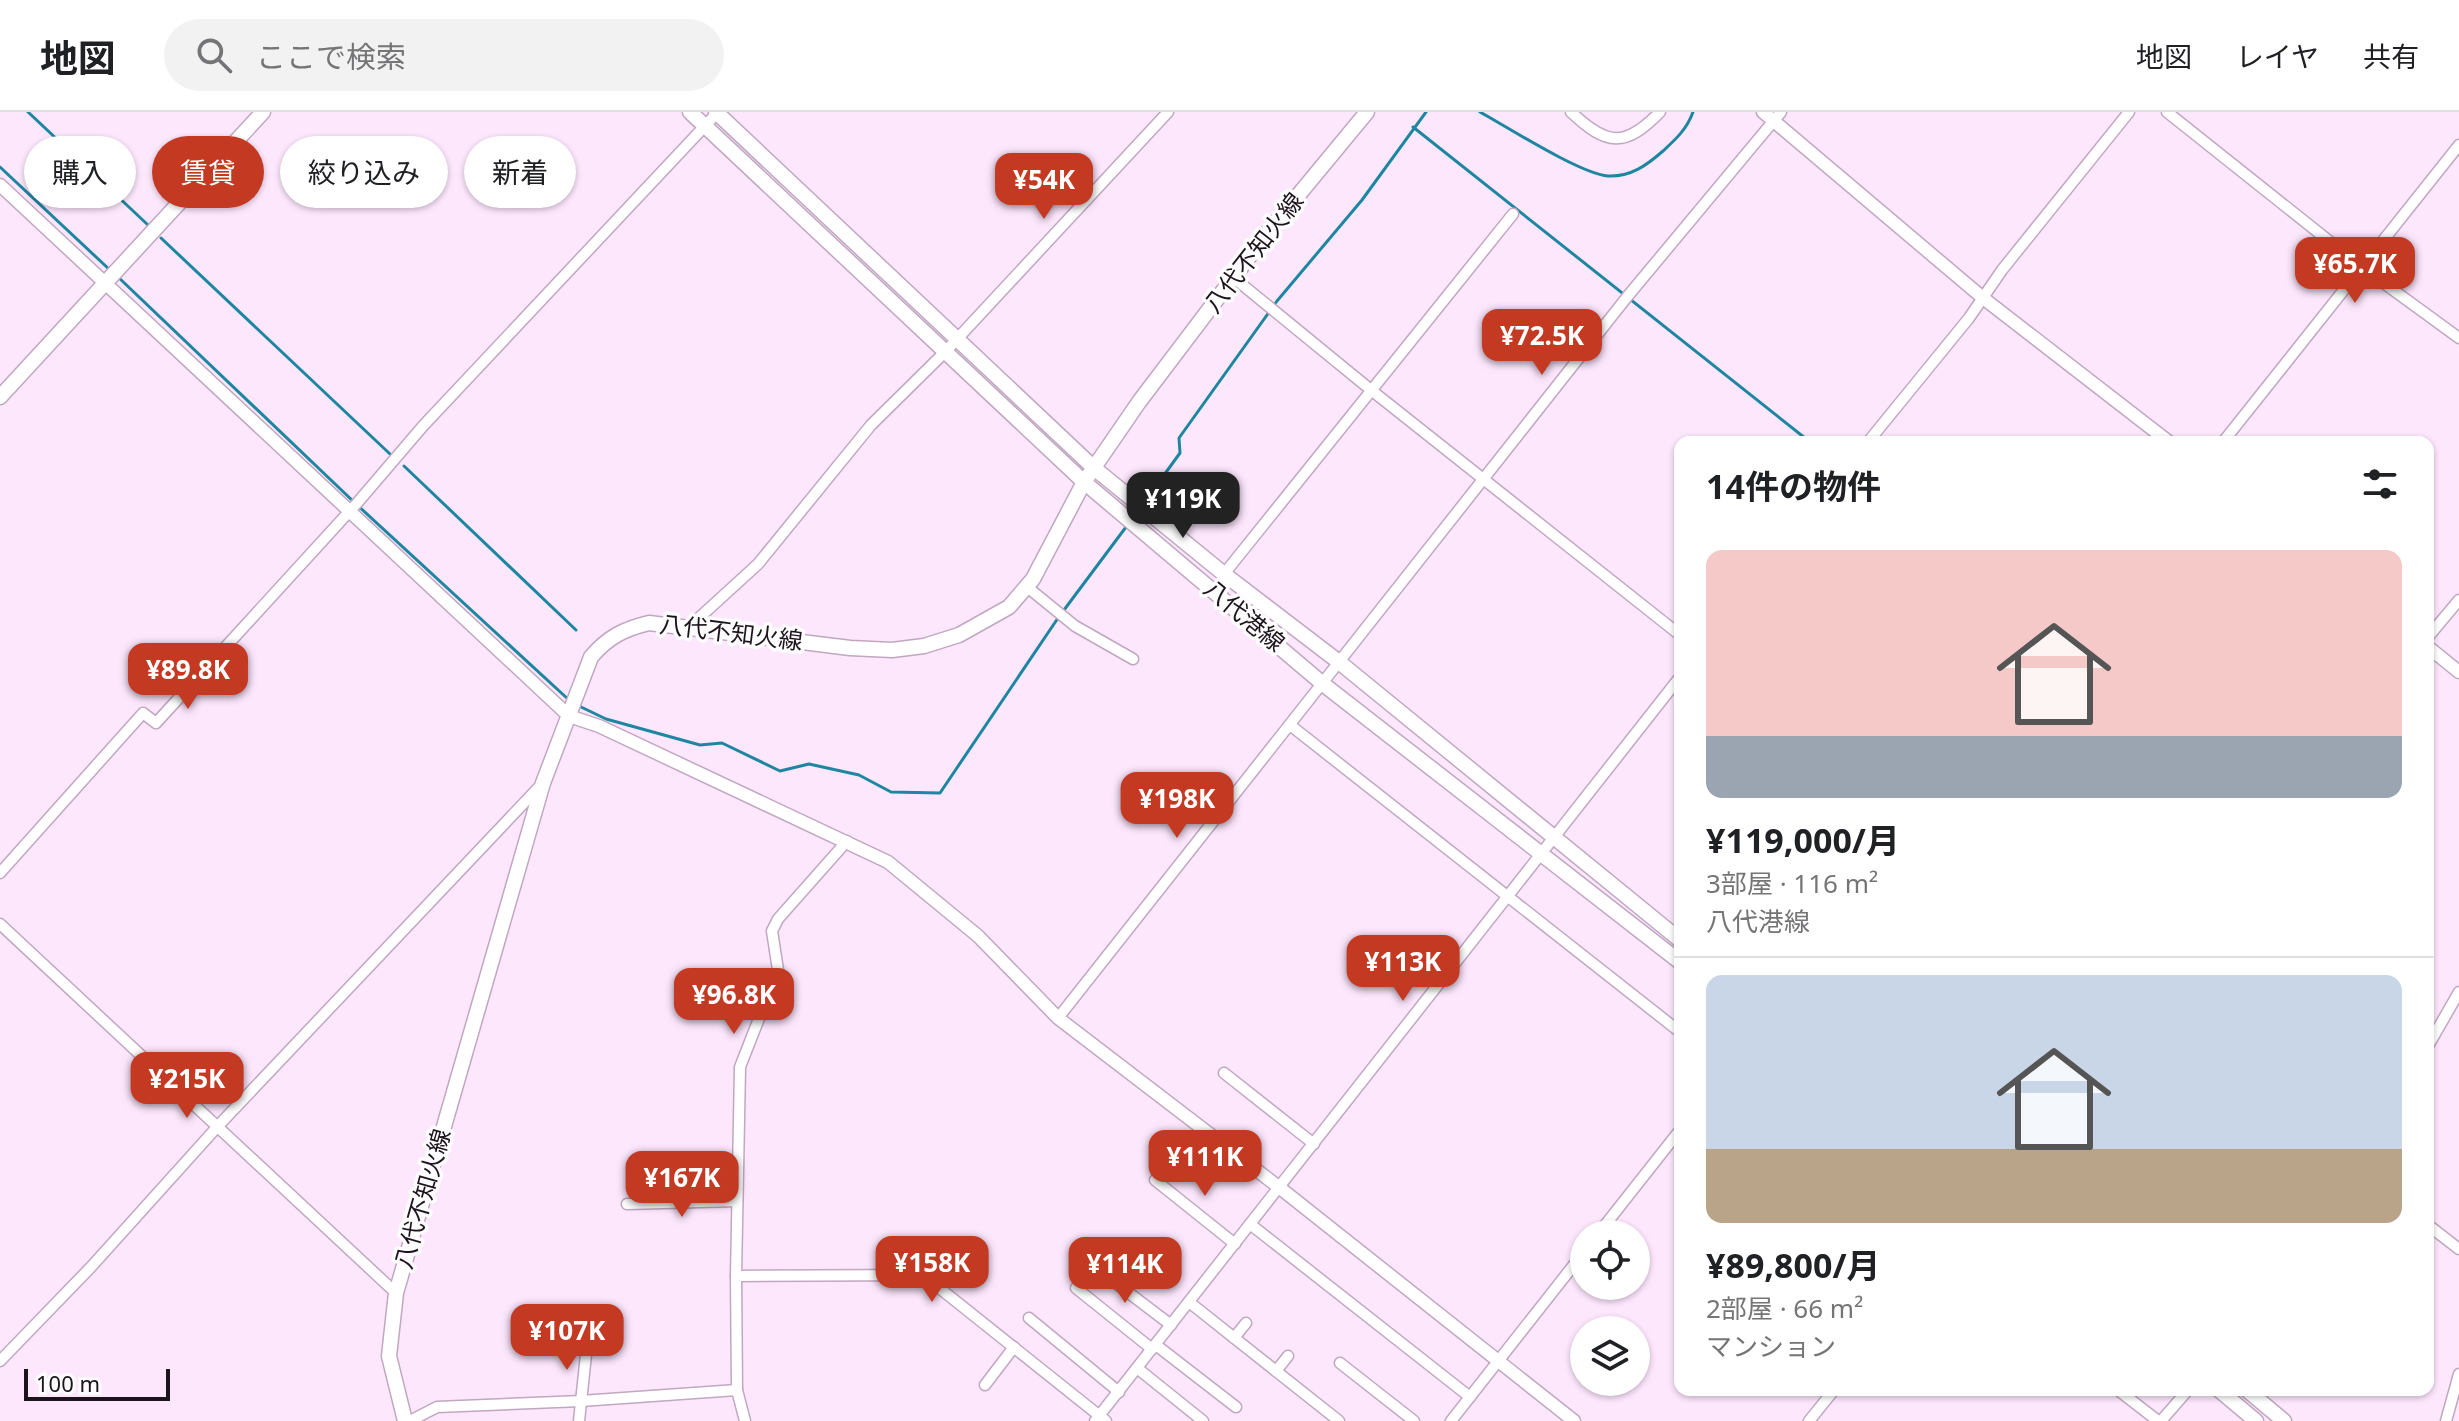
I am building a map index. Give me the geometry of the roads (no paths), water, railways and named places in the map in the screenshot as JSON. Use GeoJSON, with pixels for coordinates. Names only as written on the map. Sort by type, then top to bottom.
{"type":"FeatureCollection","features":[{"type":"Feature","properties":{"kind":"main road"},"geometry":{"type":"LineString","coordinates":[[0,397],[263,112]]}},
{"type":"Feature","properties":{"kind":"main road","name":"八代港線"},"geometry":{"type":"LineString","coordinates":[[690,112],[1084,482],[1323,684],[1674,957]]}},
{"type":"Feature","properties":{"kind":"main road","name":"八代港線"},"geometry":{"type":"LineString","coordinates":[[717,112],[1094,468],[1339,662],[1674,935]]}},
{"type":"Feature","properties":{"kind":"main road","name":"八代不知火線"},"geometry":{"type":"LineString","coordinates":[[408,1421],[389,1356],[396,1293],[543,783],[591,657],[606,640],[626,629],[649,623],[850,648],[892,650],[924,646],[959,635],[1009,607],[1026,586],[1084,482],[1139,402],[1267,233],[1367,112]]}},
{"type":"Feature","properties":{"kind":"main road"},"geometry":{"type":"LineString","coordinates":[[2226,1396],[2256,1421]]}},
{"type":"Feature","properties":{"kind":"main road"},"geometry":{"type":"LineString","coordinates":[[2254,1396],[2284,1421]]}},
{"type":"Feature","properties":{"kind":"street"},"geometry":{"type":"LineString","coordinates":[[0,873],[143,713],[156,723],[423,426],[717,112]]}},
{"type":"Feature","properties":{"kind":"street"},"geometry":{"type":"LineString","coordinates":[[689,627],[758,564],[871,425],[958,339],[1168,112]]}},
{"type":"Feature","properties":{"kind":"street"},"geometry":{"type":"LineString","coordinates":[[1571,112],[1592,133],[1616,139],[1631,137],[1644,129],[1660,112]]}},
{"type":"Feature","properties":{"kind":"street"},"geometry":{"type":"LineString","coordinates":[[1763,112],[1778,116],[1983,298],[2161,436]]}},
{"type":"Feature","properties":{"kind":"street"},"geometry":{"type":"LineString","coordinates":[[1873,436],[2129,112]]}},
{"type":"Feature","properties":{"kind":"street"},"geometry":{"type":"LineString","coordinates":[[2167,112],[2363,268],[2459,338]]}},
{"type":"Feature","properties":{"kind":"street"},"geometry":{"type":"LineString","coordinates":[[1058,1018],[1627,297],[1778,116]]}},
{"type":"Feature","properties":{"kind":"street"},"geometry":{"type":"LineString","coordinates":[[2228,436],[2459,145]]}},
{"type":"Feature","properties":{"kind":"street"},"geometry":{"type":"LineString","coordinates":[[0,185],[353,507],[570,711],[888,862],[978,936],[1058,1018],[1280,1188],[1574,1421]]}},
{"type":"Feature","properties":{"kind":"street"},"geometry":{"type":"LineString","coordinates":[[1224,574],[1513,214]]}},
{"type":"Feature","properties":{"kind":"street"},"geometry":{"type":"LineString","coordinates":[[1234,278],[1674,630]]}},
{"type":"Feature","properties":{"kind":"street"},"geometry":{"type":"LineString","coordinates":[[1026,586],[1075,626],[1133,659]]}},
{"type":"Feature","properties":{"kind":"street"},"geometry":{"type":"LineString","coordinates":[[2434,630],[2459,600]]}},
{"type":"Feature","properties":{"kind":"street"},"geometry":{"type":"LineString","coordinates":[[2434,652],[2459,672]]}},
{"type":"Feature","properties":{"kind":"street"},"geometry":{"type":"LineString","coordinates":[[736,1276],[923,1275],[1100,1419],[1674,685]]}},
{"type":"Feature","properties":{"kind":"street"},"geometry":{"type":"LineString","coordinates":[[1290,725],[1674,1027]]}},
{"type":"Feature","properties":{"kind":"street"},"geometry":{"type":"LineString","coordinates":[[0,1361],[543,783]]}},
{"type":"Feature","properties":{"kind":"street"},"geometry":{"type":"LineString","coordinates":[[745,1421],[737,1390],[740,1067],[778,970],[772,931],[778,919],[847,841]]}},
{"type":"Feature","properties":{"kind":"street"},"geometry":{"type":"LineString","coordinates":[[0,924],[396,1293]]}},
{"type":"Feature","properties":{"kind":"street"},"geometry":{"type":"LineString","coordinates":[[2434,1036],[2459,992]]}},
{"type":"Feature","properties":{"kind":"street"},"geometry":{"type":"LineString","coordinates":[[1224,1073],[1314,1144]]}},
{"type":"Feature","properties":{"kind":"street"},"geometry":{"type":"LineString","coordinates":[[1609,1220],[1674,1138]]}},
{"type":"Feature","properties":{"kind":"street"},"geometry":{"type":"LineString","coordinates":[[1155,1180],[1235,1244]]}},
{"type":"Feature","properties":{"kind":"street"},"geometry":{"type":"LineString","coordinates":[[627,1204],[737,1201]]}},
{"type":"Feature","properties":{"kind":"street"},"geometry":{"type":"LineString","coordinates":[[1250,1224],[1470,1397]]}},
{"type":"Feature","properties":{"kind":"street"},"geometry":{"type":"LineString","coordinates":[[2434,1230],[2459,1249]]}},
{"type":"Feature","properties":{"kind":"street"},"geometry":{"type":"LineString","coordinates":[[1083,1258],[1171,1325]]}},
{"type":"Feature","properties":{"kind":"street"},"geometry":{"type":"LineString","coordinates":[[1454,1420],[1570,1270]]}},
{"type":"Feature","properties":{"kind":"street"},"geometry":{"type":"LineString","coordinates":[[1076,1288],[1236,1407]]}},
{"type":"Feature","properties":{"kind":"street"},"geometry":{"type":"LineString","coordinates":[[1189,1302],[1339,1421]]}},
{"type":"Feature","properties":{"kind":"street"},"geometry":{"type":"LineString","coordinates":[[1029,1318],[1119,1392]]}},
{"type":"Feature","properties":{"kind":"street"},"geometry":{"type":"LineString","coordinates":[[1234,1338],[1246,1323]]}},
{"type":"Feature","properties":{"kind":"street"},"geometry":{"type":"LineString","coordinates":[[579,1421],[589,1326]]}},
{"type":"Feature","properties":{"kind":"street"},"geometry":{"type":"LineString","coordinates":[[985,1385],[1014,1347]]}},
{"type":"Feature","properties":{"kind":"street"},"geometry":{"type":"LineString","coordinates":[[1276,1371],[1288,1356]]}},
{"type":"Feature","properties":{"kind":"street"},"geometry":{"type":"LineString","coordinates":[[1340,1363],[1414,1421]]}},
{"type":"Feature","properties":{"kind":"street"},"geometry":{"type":"LineString","coordinates":[[1137,1368],[1203,1421]]}},
{"type":"Feature","properties":{"kind":"street"},"geometry":{"type":"LineString","coordinates":[[2446,1421],[2459,1374]]}},
{"type":"Feature","properties":{"kind":"street"},"geometry":{"type":"LineString","coordinates":[[408,1421],[437,1407],[737,1390]]}},
{"type":"Feature","properties":{"kind":"street"},"geometry":{"type":"LineString","coordinates":[[1809,1421],[1829,1396]]}},
{"type":"Feature","properties":{"kind":"street"},"geometry":{"type":"LineString","coordinates":[[2126,1396],[2160,1421],[2183,1396]]}},
{"type":"Feature","properties":{"kind":"waterway"},"geometry":{"type":"LineString","coordinates":[[28,112],[148,225]]}},
{"type":"Feature","properties":{"kind":"waterway"},"geometry":{"type":"LineString","coordinates":[[1156,486],[1180,453],[1179,438],[1277,301],[1362,200],[1426,112]]}},
{"type":"Feature","properties":{"kind":"waterway"},"geometry":{"type":"LineString","coordinates":[[1480,112],[1563,159],[1608,176],[1631,172],[1651,161],[1681,133],[1693,112]]}},
{"type":"Feature","properties":{"kind":"waterway"},"geometry":{"type":"LineString","coordinates":[[1413,127],[1802,436]]}},
{"type":"Feature","properties":{"kind":"waterway"},"geometry":{"type":"LineString","coordinates":[[0,167],[111,271]]}},
{"type":"Feature","properties":{"kind":"waterway"},"geometry":{"type":"LineString","coordinates":[[161,238],[390,454]]}},
{"type":"Feature","properties":{"kind":"waterway"},"geometry":{"type":"LineString","coordinates":[[117,276],[355,503],[569,700]]}},
{"type":"Feature","properties":{"kind":"waterway"},"geometry":{"type":"LineString","coordinates":[[404,466],[576,630]]}},
{"type":"Feature","properties":{"kind":"waterway"},"geometry":{"type":"LineString","coordinates":[[1064,610],[1126,527]]}},
{"type":"Feature","properties":{"kind":"waterway"},"geometry":{"type":"LineString","coordinates":[[579,706],[606,719],[700,745],[722,743],[780,771],[809,764],[859,775],[891,792],[940,793],[1058,618]]}}]}
